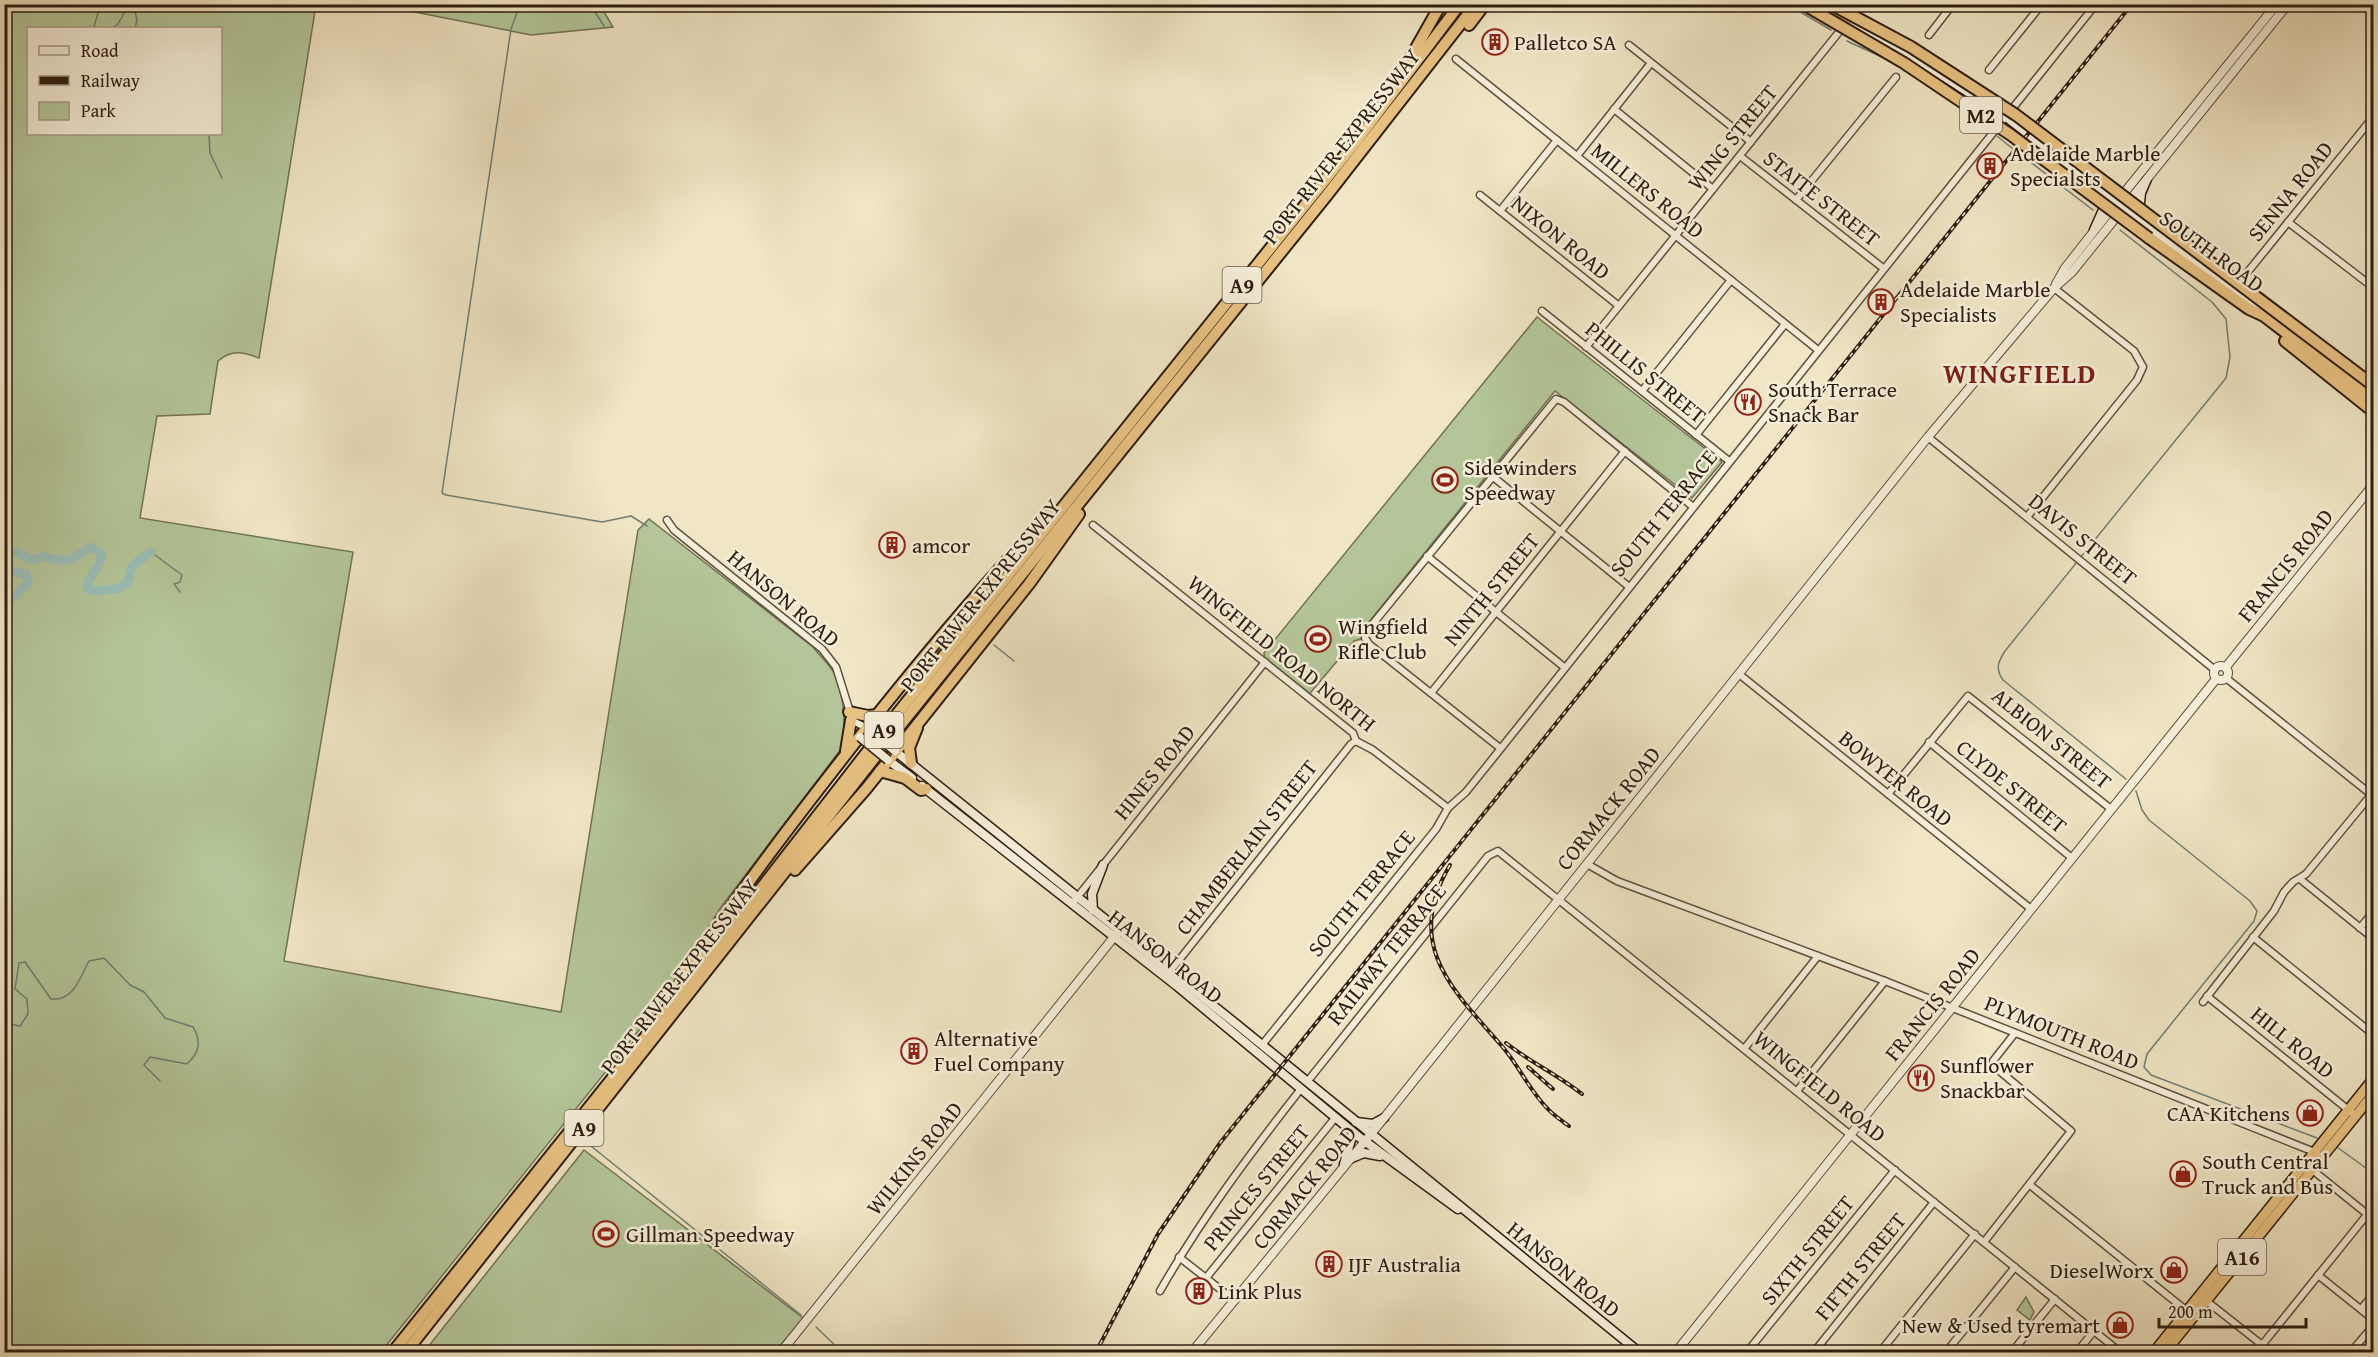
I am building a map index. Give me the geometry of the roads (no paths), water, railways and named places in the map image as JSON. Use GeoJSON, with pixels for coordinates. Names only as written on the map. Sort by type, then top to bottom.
{"type":"FeatureCollection","features":[{"type":"Feature","properties":{"kind":"highway"},"geometry":{"type":"LineString","coordinates":[[1373,119],[1442,4]]}},
{"type":"Feature","properties":{"kind":"highway","name":"PORT RIVER EXPRESSWAY"},"geometry":{"type":"LineString","coordinates":[[393,1353],[647,1035],[878,738],[1373,119],[1460,4]]}},
{"type":"Feature","properties":{"kind":"highway","name":"PORT RIVER EXPRESSWAY"},"geometry":{"type":"LineString","coordinates":[[406,1353],[891,737],[1129,443],[1412,88],[1476,4]]}},
{"type":"Feature","properties":{"kind":"highway"},"geometry":{"type":"LineString","coordinates":[[1412,88],[1452,46],[1485,4]]}},
{"type":"Feature","properties":{"kind":"highway","name":"M2"},"geometry":{"type":"LineString","coordinates":[[1803,4],[1904,63],[2011,135],[2249,309],[2264,316],[2373,400]]}},
{"type":"Feature","properties":{"kind":"highway"},"geometry":{"type":"LineString","coordinates":[[1818,4],[1847,21]]}},
{"type":"Feature","properties":{"kind":"highway","name":"M2"},"geometry":{"type":"LineString","coordinates":[[1831,4],[1911,47],[2016,115],[2373,386]]}},
{"type":"Feature","properties":{"kind":"highway"},"geometry":{"type":"LineString","coordinates":[[2249,309],[2264,325],[2373,412]]}},
{"type":"Feature","properties":{"kind":"highway"},"geometry":{"type":"LineString","coordinates":[[647,1035],[753,874],[863,732],[1006,560],[1126,430]]}},
{"type":"Feature","properties":{"kind":"highway"},"geometry":{"type":"LineString","coordinates":[[761,903],[772,895],[838,822],[880,771],[1029,584],[1129,443]]}},
{"type":"Feature","properties":{"kind":"highway"},"geometry":{"type":"LineString","coordinates":[[911,764],[909,748],[924,714]]}},
{"type":"Feature","properties":{"kind":"highway"},"geometry":{"type":"LineString","coordinates":[[846,754],[850,716],[878,715]]}},
{"type":"Feature","properties":{"kind":"highway"},"geometry":{"type":"LineString","coordinates":[[880,771],[905,778],[921,790],[926,789]]}},
{"type":"Feature","properties":{"kind":"highway","name":"A16"},"geometry":{"type":"LineString","coordinates":[[2352,1113],[2373,1078]]}},
{"type":"Feature","properties":{"kind":"highway","name":"A16"},"geometry":{"type":"LineString","coordinates":[[2165,1353],[2203,1298],[2352,1113],[2373,1092]]}},
{"type":"Feature","properties":{"kind":"highway","name":"A16"},"geometry":{"type":"LineString","coordinates":[[2154,1353],[2187,1311],[2203,1298]]}},
{"type":"Feature","properties":{"kind":"main road","name":"SOUTH ROAD"},"geometry":{"type":"LineString","coordinates":[[1847,21],[1916,59],[2005,116],[2120,206],[2373,395]]}},
{"type":"Feature","properties":{"kind":"main road"},"geometry":{"type":"LineString","coordinates":[[2139,220],[2139,203],[2147,179]]}},
{"type":"Feature","properties":{"kind":"main road"},"geometry":{"type":"LineString","coordinates":[[2094,230],[2103,210],[2103,193]]}},
{"type":"Feature","properties":{"kind":"main road","name":"HANSON ROAD"},"geometry":{"type":"LineString","coordinates":[[863,732],[892,755],[926,789],[1071,905],[1116,934],[1262,1045],[1450,1198],[1466,1214],[1639,1353]]}},
{"type":"Feature","properties":{"kind":"main road","name":"HANSON ROAD"},"geometry":{"type":"LineString","coordinates":[[892,755],[911,764],[1094,910],[1116,934]]}},
{"type":"Feature","properties":{"kind":"main road"},"geometry":{"type":"LineString","coordinates":[[1094,910],[1092,894],[1103,866]]}},
{"type":"Feature","properties":{"kind":"main road","name":"HANSON ROAD"},"geometry":{"type":"LineString","coordinates":[[1168,974],[1300,1090],[1353,1133],[1431,1193],[1466,1214]]}},
{"type":"Feature","properties":{"kind":"main road"},"geometry":{"type":"LineString","coordinates":[[1247,1043],[1262,1045]]}},
{"type":"Feature","properties":{"kind":"main road"},"geometry":{"type":"LineString","coordinates":[[1355,1122],[1373,1124],[1384,1118]]}},
{"type":"Feature","properties":{"kind":"main road"},"geometry":{"type":"LineString","coordinates":[[1383,1144],[1377,1135],[1384,1118]]}},
{"type":"Feature","properties":{"kind":"main road"},"geometry":{"type":"LineString","coordinates":[[1346,1162],[1353,1133]]}},
{"type":"Feature","properties":{"kind":"main road"},"geometry":{"type":"LineString","coordinates":[[1346,1162],[1364,1153],[1384,1156]]}},
{"type":"Feature","properties":{"kind":"street","name":"WING STREET"},"geometry":{"type":"LineString","coordinates":[[1586,347],[1860,4]]}},
{"type":"Feature","properties":{"kind":"street"},"geometry":{"type":"LineString","coordinates":[[1929,35],[1953,4]]}},
{"type":"Feature","properties":{"kind":"street"},"geometry":{"type":"LineString","coordinates":[[1989,70],[2042,4]]}},
{"type":"Feature","properties":{"kind":"street","name":"SOUTH TERRACE"},"geometry":{"type":"LineString","coordinates":[[1262,1045],[1436,829],[1448,808],[1457,802],[2096,4]]}},
{"type":"Feature","properties":{"kind":"street","name":"CORMACK ROAD"},"geometry":{"type":"LineString","coordinates":[[1192,1353],[1384,1118],[1928,437],[2054,288],[2072,272],[2164,143],[2277,4]]}},
{"type":"Feature","properties":{"kind":"street","name":"CORMACK ROAD"},"geometry":{"type":"LineString","coordinates":[[2054,288],[2065,268],[2094,230],[2147,179],[2288,4]]}},
{"type":"Feature","properties":{"kind":"street"},"geometry":{"type":"LineString","coordinates":[[1629,45],[1751,142]]}},
{"type":"Feature","properties":{"kind":"street","name":"MILLERS ROAD"},"geometry":{"type":"LineString","coordinates":[[1456,59],[1818,350]]}},
{"type":"Feature","properties":{"kind":"street"},"geometry":{"type":"LineString","coordinates":[[1577,156],[1652,63]]}},
{"type":"Feature","properties":{"kind":"street"},"geometry":{"type":"LineString","coordinates":[[1796,200],[1896,77]]}},
{"type":"Feature","properties":{"kind":"street"},"geometry":{"type":"LineString","coordinates":[[1614,109],[1713,189]]}},
{"type":"Feature","properties":{"kind":"street","name":"SENNA ROAD"},"geometry":{"type":"LineString","coordinates":[[2234,290],[2373,116]]}},
{"type":"Feature","properties":{"kind":"street"},"geometry":{"type":"LineString","coordinates":[[1500,211],[1557,140]]}},
{"type":"Feature","properties":{"kind":"street"},"geometry":{"type":"LineString","coordinates":[[2164,143],[2172,148]]}},
{"type":"Feature","properties":{"kind":"street","name":"STAITE STREET"},"geometry":{"type":"LineString","coordinates":[[1740,156],[1883,268]]}},
{"type":"Feature","properties":{"kind":"street","name":"NIXON ROAD"},"geometry":{"type":"LineString","coordinates":[[1480,195],[1619,306]]}},
{"type":"Feature","properties":{"kind":"street"},"geometry":{"type":"LineString","coordinates":[[2289,222],[2373,288]]}},
{"type":"Feature","properties":{"kind":"street"},"geometry":{"type":"LineString","coordinates":[[1642,392],[1731,280]]}},
{"type":"Feature","properties":{"kind":"street"},"geometry":{"type":"LineString","coordinates":[[2027,517],[2137,380],[2143,367],[2134,351],[2054,288]]}},
{"type":"Feature","properties":{"kind":"street","name":"PHILLIS STREET"},"geometry":{"type":"LineString","coordinates":[[1542,311],[1729,461]]}},
{"type":"Feature","properties":{"kind":"street"},"geometry":{"type":"LineString","coordinates":[[1696,435],[1785,324]]}},
{"type":"Feature","properties":{"kind":"street"},"geometry":{"type":"LineString","coordinates":[[1500,748],[1369,644],[1365,638],[1367,631],[1553,400],[1559,399],[1564,402],[1692,506]]}},
{"type":"Feature","properties":{"kind":"street","name":"DAVIS STREET"},"geometry":{"type":"LineString","coordinates":[[1928,437],[2215,670]]}},
{"type":"Feature","properties":{"kind":"street","name":"NINTH STREET"},"geometry":{"type":"LineString","coordinates":[[1431,693],[1624,451]]}},
{"type":"Feature","properties":{"kind":"street"},"geometry":{"type":"LineString","coordinates":[[1492,476],[1628,586]]}},
{"type":"Feature","properties":{"kind":"street","name":"FRANCIS ROAD"},"geometry":{"type":"LineString","coordinates":[[2225,668],[2373,484]]}},
{"type":"Feature","properties":{"kind":"street","name":"HANSON ROAD"},"geometry":{"type":"LineString","coordinates":[[667,520],[674,530],[822,649],[836,667],[850,716],[863,732]]}},
{"type":"Feature","properties":{"kind":"street","name":"WINGFIELD ROAD NORTH"},"geometry":{"type":"LineString","coordinates":[[1093,525],[1353,734],[1356,741],[1373,750],[1448,808]]}},
{"type":"Feature","properties":{"kind":"street"},"geometry":{"type":"LineString","coordinates":[[1427,556],[1564,667]]}},
{"type":"Feature","properties":{"kind":"street","name":"HINES ROAD"},"geometry":{"type":"LineString","coordinates":[[1071,905],[1265,662]]}},
{"type":"Feature","properties":{"kind":"street"},"geometry":{"type":"LineString","coordinates":[[2226,678],[2225,668],[2221,666],[2215,670],[2216,679],[2226,678],[2372,796],[2300,879],[2293,882],[2284,892],[2274,911],[2253,937],[2373,1035]]}},
{"type":"Feature","properties":{"kind":"street","name":"BOWYER ROAD"},"geometry":{"type":"LineString","coordinates":[[1739,674],[2031,909]]}},
{"type":"Feature","properties":{"kind":"street","name":"FRANCIS ROAD"},"geometry":{"type":"LineString","coordinates":[[1676,1353],[2216,679]]}},
{"type":"Feature","properties":{"kind":"street","name":"ALBION STREET"},"geometry":{"type":"LineString","coordinates":[[1929,742],[1968,696],[2111,809]]}},
{"type":"Feature","properties":{"kind":"street","name":"HANSON ROAD"},"geometry":{"type":"LineString","coordinates":[[850,716],[863,732]]}},
{"type":"Feature","properties":{"kind":"street","name":"CHAMBERLAIN STREET"},"geometry":{"type":"LineString","coordinates":[[1168,974],[1351,744],[1356,741]]}},
{"type":"Feature","properties":{"kind":"street"},"geometry":{"type":"LineString","coordinates":[[1888,794],[1929,742]]}},
{"type":"Feature","properties":{"kind":"street","name":"CLYDE STREET"},"geometry":{"type":"LineString","coordinates":[[1929,742],[2072,858]]}},
{"type":"Feature","properties":{"kind":"street","name":"WINGFIELD ROAD"},"geometry":{"type":"LineString","coordinates":[[1495,851],[1502,853],[2120,1353]]}},
{"type":"Feature","properties":{"kind":"street","name":"RAILWAY TERRACE"},"geometry":{"type":"LineString","coordinates":[[1307,1082],[1488,856],[1495,851]]}},
{"type":"Feature","properties":{"kind":"street","name":"PLYMOUTH ROAD"},"geometry":{"type":"LineString","coordinates":[[1587,864],[1607,878],[1885,981],[2319,1154]]}},
{"type":"Feature","properties":{"kind":"street"},"geometry":{"type":"LineString","coordinates":[[2300,879],[2373,939]]}},
{"type":"Feature","properties":{"kind":"street"},"geometry":{"type":"LineString","coordinates":[[2360,928],[2373,911]]}},
{"type":"Feature","properties":{"kind":"street","name":"WILKINS ROAD"},"geometry":{"type":"LineString","coordinates":[[781,1353],[1116,934]]}},
{"type":"Feature","properties":{"kind":"street","name":"HILL ROAD"},"geometry":{"type":"LineString","coordinates":[[2253,937],[2205,999],[2352,1113]]}},
{"type":"Feature","properties":{"kind":"street"},"geometry":{"type":"LineString","coordinates":[[1744,1049],[1818,956]]}},
{"type":"Feature","properties":{"kind":"street"},"geometry":{"type":"LineString","coordinates":[[1797,1091],[1885,981]]}},
{"type":"Feature","properties":{"kind":"street"},"geometry":{"type":"LineString","coordinates":[[1984,1242],[2068,1138],[2070,1128],[1996,1068],[1993,1061],[2015,1033]]}},
{"type":"Feature","properties":{"kind":"street"},"geometry":{"type":"LineString","coordinates":[[1160,1292],[1179,1257],[1233,1176],[1300,1090]]}},
{"type":"Feature","properties":{"kind":"street","name":"PRINCES STREET"},"geometry":{"type":"LineString","coordinates":[[1206,1278],[1335,1118]]}},
{"type":"Feature","properties":{"kind":"street"},"geometry":{"type":"LineString","coordinates":[[2308,1167],[2367,1214]]}},
{"type":"Feature","properties":{"kind":"street","name":"SIXTH STREET"},"geometry":{"type":"LineString","coordinates":[[1747,1353],[1895,1170]]}},
{"type":"Feature","properties":{"kind":"street"},"geometry":{"type":"LineString","coordinates":[[2030,1185],[2187,1311]]}},
{"type":"Feature","properties":{"kind":"street","name":"FIFTH STREET"},"geometry":{"type":"LineString","coordinates":[[1814,1353],[1934,1202]]}},
{"type":"Feature","properties":{"kind":"street"},"geometry":{"type":"LineString","coordinates":[[2262,1345],[2373,1206]]}},
{"type":"Feature","properties":{"kind":"street"},"geometry":{"type":"LineString","coordinates":[[1880,1353],[1975,1234]]}},
{"type":"Feature","properties":{"kind":"street"},"geometry":{"type":"LineString","coordinates":[[1179,1257],[1234,1300]]}},
{"type":"Feature","properties":{"kind":"street"},"geometry":{"type":"LineString","coordinates":[[1946,1353],[2015,1267]]}},
{"type":"Feature","properties":{"kind":"street"},"geometry":{"type":"LineString","coordinates":[[2318,1275],[2373,1320]]}},
{"type":"Feature","properties":{"kind":"street"},"geometry":{"type":"LineString","coordinates":[[2361,1309],[2373,1294]]}},
{"type":"Feature","properties":{"kind":"street"},"geometry":{"type":"LineString","coordinates":[[2203,1298],[2271,1353]]}},
{"type":"Feature","properties":{"kind":"street"},"geometry":{"type":"LineString","coordinates":[[2012,1353],[2055,1299]]}},
{"type":"Feature","properties":{"kind":"street"},"geometry":{"type":"LineString","coordinates":[[2351,1353],[2373,1325]]}},
{"type":"Feature","properties":{"kind":"street"},"geometry":{"type":"LineString","coordinates":[[2077,1353],[2094,1331]]}},
{"type":"Feature","properties":{"kind":"waterway"},"geometry":{"type":"LineString","coordinates":[[96,27],[94,26],[101,4]]}},
{"type":"Feature","properties":{"kind":"waterway"},"geometry":{"type":"LineString","coordinates":[[520,4],[511,29],[442,493],[602,522],[631,516],[647,526]]}},
{"type":"Feature","properties":{"kind":"waterway"},"geometry":{"type":"LineString","coordinates":[[590,4],[604,26]]}},
{"type":"Feature","properties":{"kind":"waterway"},"geometry":{"type":"LineString","coordinates":[[1787,4],[1831,30]]}},
{"type":"Feature","properties":{"kind":"waterway"},"geometry":{"type":"LineString","coordinates":[[114,27],[118,24],[127,8],[135,11],[137,20],[135,27]]}},
{"type":"Feature","properties":{"kind":"waterway"},"geometry":{"type":"LineString","coordinates":[[1847,41],[1886,59]]}},
{"type":"Feature","properties":{"kind":"waterway"},"geometry":{"type":"LineString","coordinates":[[1973,116],[1986,127]]}},
{"type":"Feature","properties":{"kind":"waterway"},"geometry":{"type":"LineString","coordinates":[[209,135],[210,153],[222,178]]}},
{"type":"Feature","properties":{"kind":"waterway"},"geometry":{"type":"LineString","coordinates":[[1997,136],[2013,149]]}},
{"type":"Feature","properties":{"kind":"waterway"},"geometry":{"type":"LineString","coordinates":[[2016,151],[2093,210]]}},
{"type":"Feature","properties":{"kind":"waterway"},"geometry":{"type":"LineString","coordinates":[[2080,558],[2226,378],[2230,357],[2226,319],[2212,302],[2120,230]]}},
{"type":"Feature","properties":{"kind":"waterway"},"geometry":{"type":"LineString","coordinates":[[4,606],[28,583],[26,574],[11,572],[8,556],[12,551],[34,560],[43,556],[54,560],[70,560],[91,547],[102,555],[87,588],[94,591],[119,588],[127,583],[133,565],[151,552]]}},
{"type":"Feature","properties":{"kind":"waterway"},"geometry":{"type":"LineString","coordinates":[[151,552],[182,575],[180,582],[174,584],[180,592]]}},
{"type":"Feature","properties":{"kind":"waterway"},"geometry":{"type":"LineString","coordinates":[[2077,562],[2005,651],[1998,669],[2003,680],[2126,779]]}},
{"type":"Feature","properties":{"kind":"waterway"},"geometry":{"type":"LineString","coordinates":[[994,645],[1014,661]]}},
{"type":"Feature","properties":{"kind":"waterway"},"geometry":{"type":"LineString","coordinates":[[2136,791],[2142,810],[2149,820],[2250,901],[2257,911],[2254,921],[2147,1054],[2144,1067],[2151,1075],[2317,1138]]}},
{"type":"Feature","properties":{"kind":"waterway"},"geometry":{"type":"LineString","coordinates":[[4,1023],[20,1026],[28,1014],[27,999],[15,989],[19,963],[25,962],[51,999],[59,999],[75,988],[89,961],[104,958],[130,985],[144,992],[165,1018],[193,1027],[196,1032],[197,1051],[187,1064],[150,1057],[144,1065],[160,1081]]}},
{"type":"Feature","properties":{"kind":"waterway"},"geometry":{"type":"LineString","coordinates":[[586,1142],[801,1315]]}},
{"type":"Feature","properties":{"kind":"waterway"},"geometry":{"type":"LineString","coordinates":[[2337,1147],[2374,1174]]}},
{"type":"Feature","properties":{"kind":"waterway"},"geometry":{"type":"LineString","coordinates":[[816,1327],[842,1352]]}},
{"type":"Feature","properties":{"kind":"railway"},"geometry":{"type":"LineString","coordinates":[[1096,1352],[1158,1234],[1220,1143],[2132,4]]}},
{"type":"Feature","properties":{"kind":"railway"},"geometry":{"type":"LineString","coordinates":[[1450,865],[1437,893],[1431,919],[1433,942],[1440,964],[1451,984],[1507,1052],[1541,1101],[1569,1126]]}},
{"type":"Feature","properties":{"kind":"railway"},"geometry":{"type":"LineString","coordinates":[[1506,1043],[1582,1094]]}},
{"type":"Feature","properties":{"kind":"railway"},"geometry":{"type":"LineString","coordinates":[[1528,1067],[1553,1089]]}},
{"type":"Feature","properties":{"kind":"place","name":"Palletco SA"},"geometry":{"type":"Point","coordinates":[1495,42]}},
{"type":"Feature","properties":{"kind":"place","name":"Adelaide Marble Specialsts"},"geometry":{"type":"Point","coordinates":[1990,166]}},
{"type":"Feature","properties":{"kind":"place","name":"Adelaide Marble Specialists"},"geometry":{"type":"Point","coordinates":[1881,302]}},
{"type":"Feature","properties":{"kind":"place","name":"South Terrace Snack Bar"},"geometry":{"type":"Point","coordinates":[1748,402]}},
{"type":"Feature","properties":{"kind":"place","name":"Sidewinders Speedway"},"geometry":{"type":"Point","coordinates":[1445,480]}},
{"type":"Feature","properties":{"kind":"place","name":"amcor"},"geometry":{"type":"Point","coordinates":[892,545]}},
{"type":"Feature","properties":{"kind":"place","name":"Wingfield Rifle Club"},"geometry":{"type":"Point","coordinates":[1318,639]}},
{"type":"Feature","properties":{"kind":"place","name":"Alternative Fuel Company"},"geometry":{"type":"Point","coordinates":[914,1051]}},
{"type":"Feature","properties":{"kind":"place","name":"Sunflower Snackbar"},"geometry":{"type":"Point","coordinates":[1921,1078]}},
{"type":"Feature","properties":{"kind":"place","name":"CAA Kitchens"},"geometry":{"type":"Point","coordinates":[2310,1113]}},
{"type":"Feature","properties":{"kind":"place","name":"South Central Truck and Bus"},"geometry":{"type":"Point","coordinates":[2183,1174]}},
{"type":"Feature","properties":{"kind":"place","name":"Gillman Speedway"},"geometry":{"type":"Point","coordinates":[606,1234]}},
{"type":"Feature","properties":{"kind":"place","name":"IJF Australia"},"geometry":{"type":"Point","coordinates":[1329,1264]}},
{"type":"Feature","properties":{"kind":"place","name":"DieselWorx"},"geometry":{"type":"Point","coordinates":[2174,1270]}},
{"type":"Feature","properties":{"kind":"place","name":"Link Plus"},"geometry":{"type":"Point","coordinates":[1199,1291]}},
{"type":"Feature","properties":{"kind":"place","name":"New & Used tyremart"},"geometry":{"type":"Point","coordinates":[2120,1325]}},
{"type":"Feature","properties":{"kind":"district","name":"WINGFIELD"},"geometry":{"type":"Point","coordinates":[2020,372]}}]}
